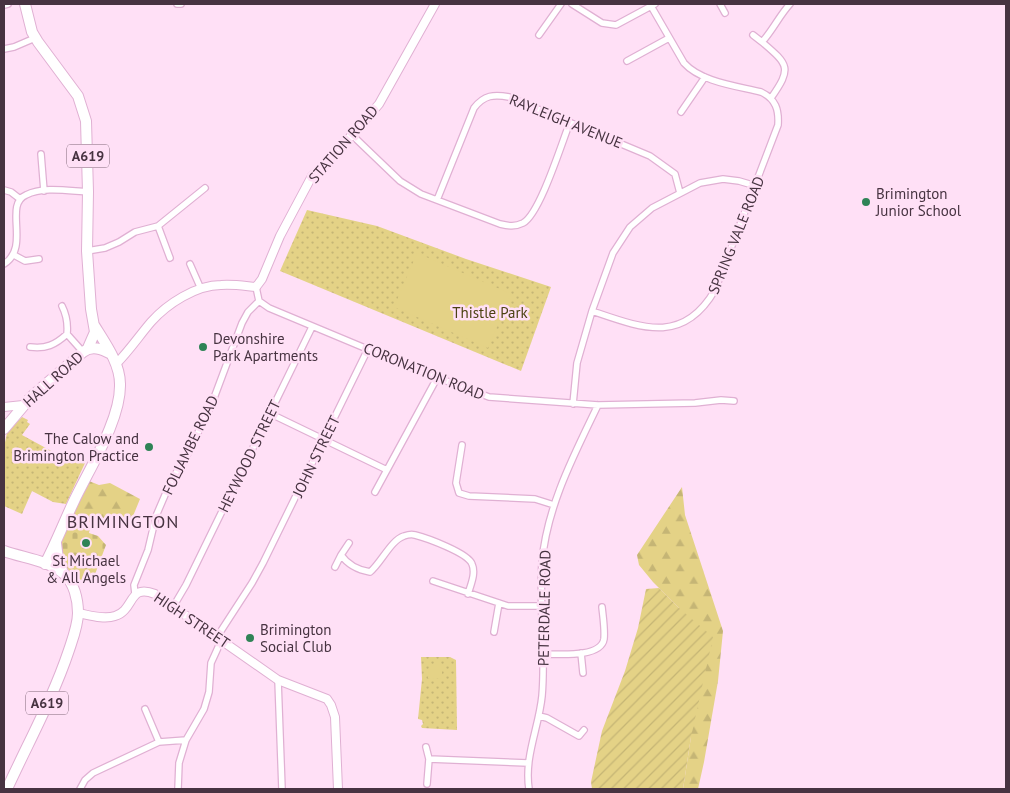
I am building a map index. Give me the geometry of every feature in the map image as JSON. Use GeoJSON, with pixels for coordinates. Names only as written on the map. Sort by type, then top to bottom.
{"type":"FeatureCollection","features":[{"type":"Feature","properties":{"kind":"highway","name":"A619"},"geometry":{"type":"LineString","coordinates":[[25,4],[35,38],[78,96],[86,121],[87,252],[91,309],[94,324],[94,332],[86,350]]}},
{"type":"Feature","properties":{"kind":"highway","name":"A619"},"geometry":{"type":"LineString","coordinates":[[46,564],[106,436],[117,406],[120,386],[113,359],[94,324]]}},
{"type":"Feature","properties":{"kind":"highway","name":"HALL ROAD"},"geometry":{"type":"LineString","coordinates":[[4,429],[23,405],[86,350],[96,348],[113,359]]}},
{"type":"Feature","properties":{"kind":"highway","name":"A619"},"geometry":{"type":"LineString","coordinates":[[7,789],[62,670],[75,632],[78,613],[75,593],[63,573],[58,559],[56,541]]}},
{"type":"Feature","properties":{"kind":"highway"},"geometry":{"type":"LineString","coordinates":[[4,550],[46,564],[63,573]]}},
{"type":"Feature","properties":{"kind":"main road","name":"STATION ROAD"},"geometry":{"type":"LineString","coordinates":[[256,287],[262,279],[293,209],[312,176],[379,104],[435,4]]}},
{"type":"Feature","properties":{"kind":"main road"},"geometry":{"type":"LineString","coordinates":[[113,359],[166,308],[201,289],[219,284],[256,287]]}},
{"type":"Feature","properties":{"kind":"main road"},"geometry":{"type":"LineString","coordinates":[[4,406],[23,405]]}},
{"type":"Feature","properties":{"kind":"main road","name":"HIGH STREET"},"geometry":{"type":"LineString","coordinates":[[78,613],[112,618],[127,609],[135,594],[143,591],[155,594],[278,680],[327,699],[335,717],[338,789]]}},
{"type":"Feature","properties":{"kind":"street"},"geometry":{"type":"LineString","coordinates":[[4,5],[8,4]]}},
{"type":"Feature","properties":{"kind":"street"},"geometry":{"type":"LineString","coordinates":[[539,35],[561,4]]}},
{"type":"Feature","properties":{"kind":"street"},"geometry":{"type":"LineString","coordinates":[[572,4],[602,23],[616,25],[653,5],[669,38],[690,70],[705,77],[761,92],[771,98],[784,80],[785,69],[780,59],[753,35]]}},
{"type":"Feature","properties":{"kind":"street"},"geometry":{"type":"LineString","coordinates":[[720,4],[725,13]]}},
{"type":"Feature","properties":{"kind":"street"},"geometry":{"type":"LineString","coordinates":[[762,42],[775,26],[780,14],[790,4]]}},
{"type":"Feature","properties":{"kind":"street"},"geometry":{"type":"LineString","coordinates":[[4,49],[35,38]]}},
{"type":"Feature","properties":{"kind":"street"},"geometry":{"type":"LineString","coordinates":[[627,61],[669,38]]}},
{"type":"Feature","properties":{"kind":"street"},"geometry":{"type":"LineString","coordinates":[[681,112],[705,77]]}},
{"type":"Feature","properties":{"kind":"street","name":"RAYLEIGH AVENUE"},"geometry":{"type":"LineString","coordinates":[[437,200],[474,108],[480,99],[499,95],[509,96],[650,156],[664,164],[675,174],[680,193]]}},
{"type":"Feature","properties":{"kind":"street","name":"SPRING VALE ROAD"},"geometry":{"type":"LineString","coordinates":[[592,311],[634,325],[664,328],[680,324],[694,317],[706,305],[715,290],[778,125],[779,115],[776,105],[771,98]]}},
{"type":"Feature","properties":{"kind":"street"},"geometry":{"type":"LineString","coordinates":[[352,135],[400,181],[421,194],[500,224],[512,226],[524,222],[532,214],[540,200],[570,122]]}},
{"type":"Feature","properties":{"kind":"street"},"geometry":{"type":"LineString","coordinates":[[40,154],[44,191]]}},
{"type":"Feature","properties":{"kind":"street"},"geometry":{"type":"LineString","coordinates":[[573,404],[577,363],[592,311],[613,253],[630,227],[652,208],[700,183],[723,179],[756,186]]}},
{"type":"Feature","properties":{"kind":"street"},"geometry":{"type":"LineString","coordinates":[[87,252],[106,248],[135,232],[158,226],[205,188]]}},
{"type":"Feature","properties":{"kind":"street"},"geometry":{"type":"LineString","coordinates":[[4,190],[11,192],[20,199]]}},
{"type":"Feature","properties":{"kind":"street"},"geometry":{"type":"LineString","coordinates":[[4,264],[14,255],[17,244],[17,206],[20,199],[26,195],[44,191],[88,192]]}},
{"type":"Feature","properties":{"kind":"street"},"geometry":{"type":"LineString","coordinates":[[158,226],[170,258]]}},
{"type":"Feature","properties":{"kind":"street"},"geometry":{"type":"LineString","coordinates":[[14,255],[25,261],[39,259]]}},
{"type":"Feature","properties":{"kind":"street"},"geometry":{"type":"LineString","coordinates":[[190,264],[201,289]]}},
{"type":"Feature","properties":{"kind":"street"},"geometry":{"type":"LineString","coordinates":[[256,287],[258,302]]}},
{"type":"Feature","properties":{"kind":"street","name":"CORONATION ROAD"},"geometry":{"type":"LineString","coordinates":[[258,302],[312,327],[489,397],[598,405],[695,403],[734,400]]}},
{"type":"Feature","properties":{"kind":"street","name":"FOLJAMBE ROAD"},"geometry":{"type":"LineString","coordinates":[[135,594],[134,585],[148,550],[156,516],[171,481],[187,455],[211,406],[242,323],[248,312],[258,302]]}},
{"type":"Feature","properties":{"kind":"street"},"geometry":{"type":"LineString","coordinates":[[30,347],[49,347],[67,334],[68,325],[62,306]]}},
{"type":"Feature","properties":{"kind":"street","name":"HEYWOOD STREET"},"geometry":{"type":"LineString","coordinates":[[173,607],[186,585],[312,327]]}},
{"type":"Feature","properties":{"kind":"street"},"geometry":{"type":"LineString","coordinates":[[67,334],[86,350]]}},
{"type":"Feature","properties":{"kind":"street","name":"JOHN STREET"},"geometry":{"type":"LineString","coordinates":[[219,639],[263,563],[368,349]]}},
{"type":"Feature","properties":{"kind":"street"},"geometry":{"type":"LineString","coordinates":[[375,492],[437,378]]}},
{"type":"Feature","properties":{"kind":"street","name":"PETERDALE ROAD"},"geometry":{"type":"LineString","coordinates":[[529,789],[527,777],[528,763],[542,697],[544,654],[542,563],[547,530],[568,468],[598,405]]}},
{"type":"Feature","properties":{"kind":"street"},"geometry":{"type":"LineString","coordinates":[[270,414],[387,470]]}},
{"type":"Feature","properties":{"kind":"street"},"geometry":{"type":"LineString","coordinates":[[462,445],[456,483],[459,493],[469,496],[535,499],[554,505]]}},
{"type":"Feature","properties":{"kind":"street"},"geometry":{"type":"LineString","coordinates":[[341,555],[346,562],[362,571],[370,572],[402,536],[413,534],[462,554],[472,563],[474,574],[468,594]]}},
{"type":"Feature","properties":{"kind":"street"},"geometry":{"type":"LineString","coordinates":[[335,567],[348,543]]}},
{"type":"Feature","properties":{"kind":"street"},"geometry":{"type":"LineString","coordinates":[[433,580],[468,594],[508,606],[543,606]]}},
{"type":"Feature","properties":{"kind":"street"},"geometry":{"type":"LineString","coordinates":[[494,632],[499,603]]}},
{"type":"Feature","properties":{"kind":"street"},"geometry":{"type":"LineString","coordinates":[[544,654],[592,652],[601,647],[604,639],[602,607]]}},
{"type":"Feature","properties":{"kind":"street"},"geometry":{"type":"LineString","coordinates":[[178,789],[179,763],[186,740],[204,709],[209,692],[211,663],[219,639]]}},
{"type":"Feature","properties":{"kind":"street"},"geometry":{"type":"LineString","coordinates":[[581,653],[583,673]]}},
{"type":"Feature","properties":{"kind":"street"},"geometry":{"type":"LineString","coordinates":[[278,680],[282,789]]}},
{"type":"Feature","properties":{"kind":"street"},"geometry":{"type":"LineString","coordinates":[[145,709],[159,742]]}},
{"type":"Feature","properties":{"kind":"street"},"geometry":{"type":"LineString","coordinates":[[539,716],[547,718],[579,736],[584,730]]}},
{"type":"Feature","properties":{"kind":"street"},"geometry":{"type":"LineString","coordinates":[[80,789],[85,780],[93,773],[159,742],[186,740]]}},
{"type":"Feature","properties":{"kind":"street"},"geometry":{"type":"LineString","coordinates":[[426,747],[429,759],[427,784]]}},
{"type":"Feature","properties":{"kind":"street"},"geometry":{"type":"LineString","coordinates":[[429,759],[528,763]]}},
{"type":"Feature","properties":{"kind":"green space","name":"Thistle Park"},"geometry":{"type":"Polygon","coordinates":[[[307,210],[377,226],[466,259],[551,287],[521,371],[280,271],[307,210]]]}},
{"type":"Feature","properties":{"kind":"green space"},"geometry":{"type":"Polygon","coordinates":[[[417,253],[511,294],[488,348],[394,307],[417,253]]]}},
{"type":"Feature","properties":{"kind":"green space"},"geometry":{"type":"Polygon","coordinates":[[[22,417],[28,420],[27,422],[30,424],[22,435],[66,459],[69,453],[85,463],[66,504],[53,502],[32,491],[22,514],[4,506],[4,447],[7,433],[22,417]]]}},
{"type":"Feature","properties":{"kind":"green space"},"geometry":{"type":"Polygon","coordinates":[[[89,481],[99,485],[110,483],[140,499],[131,521],[118,522],[95,518],[92,523],[72,516],[89,481]]]}},
{"type":"Feature","properties":{"kind":"green space"},"geometry":{"type":"Polygon","coordinates":[[[682,487],[685,515],[723,631],[718,681],[698,789],[683,789],[691,737],[679,608],[639,565],[637,555],[682,487]]]}},
{"type":"Feature","properties":{"kind":"green space"},"geometry":{"type":"Polygon","coordinates":[[[70,519],[90,528],[89,533],[98,536],[106,545],[94,577],[81,580],[71,573],[61,557],[57,546],[70,519]]]}},
{"type":"Feature","properties":{"kind":"green space"},"geometry":{"type":"Polygon","coordinates":[[[659,588],[713,637],[691,737],[683,789],[592,789],[591,782],[602,731],[625,671],[638,628],[646,589],[659,588]]]}},
{"type":"Feature","properties":{"kind":"green space"},"geometry":{"type":"Polygon","coordinates":[[[421,657],[450,657],[456,660],[457,730],[422,728],[421,726],[423,724],[422,720],[418,719],[422,679],[421,657]]]}},
{"type":"Feature","properties":{"kind":"green space"},"geometry":{"type":"Polygon","coordinates":[[[429,666],[442,666],[442,679],[428,678],[429,666]]]}},
{"type":"Feature","properties":{"kind":"place","name":"Brimington Junior School"},"geometry":{"type":"Point","coordinates":[866,202]}},
{"type":"Feature","properties":{"kind":"place","name":"Devonshire Park Apartments"},"geometry":{"type":"Point","coordinates":[203,347]}},
{"type":"Feature","properties":{"kind":"place","name":"The Calow and Brimington Practice"},"geometry":{"type":"Point","coordinates":[149,447]}},
{"type":"Feature","properties":{"kind":"place","name":"St Michael & All Angels"},"geometry":{"type":"Point","coordinates":[86,543]}},
{"type":"Feature","properties":{"kind":"place","name":"Brimington Social Club"},"geometry":{"type":"Point","coordinates":[250,638]}},
{"type":"Feature","properties":{"kind":"district","name":"BRIMINGTON"},"geometry":{"type":"Point","coordinates":[123,521]}}]}
